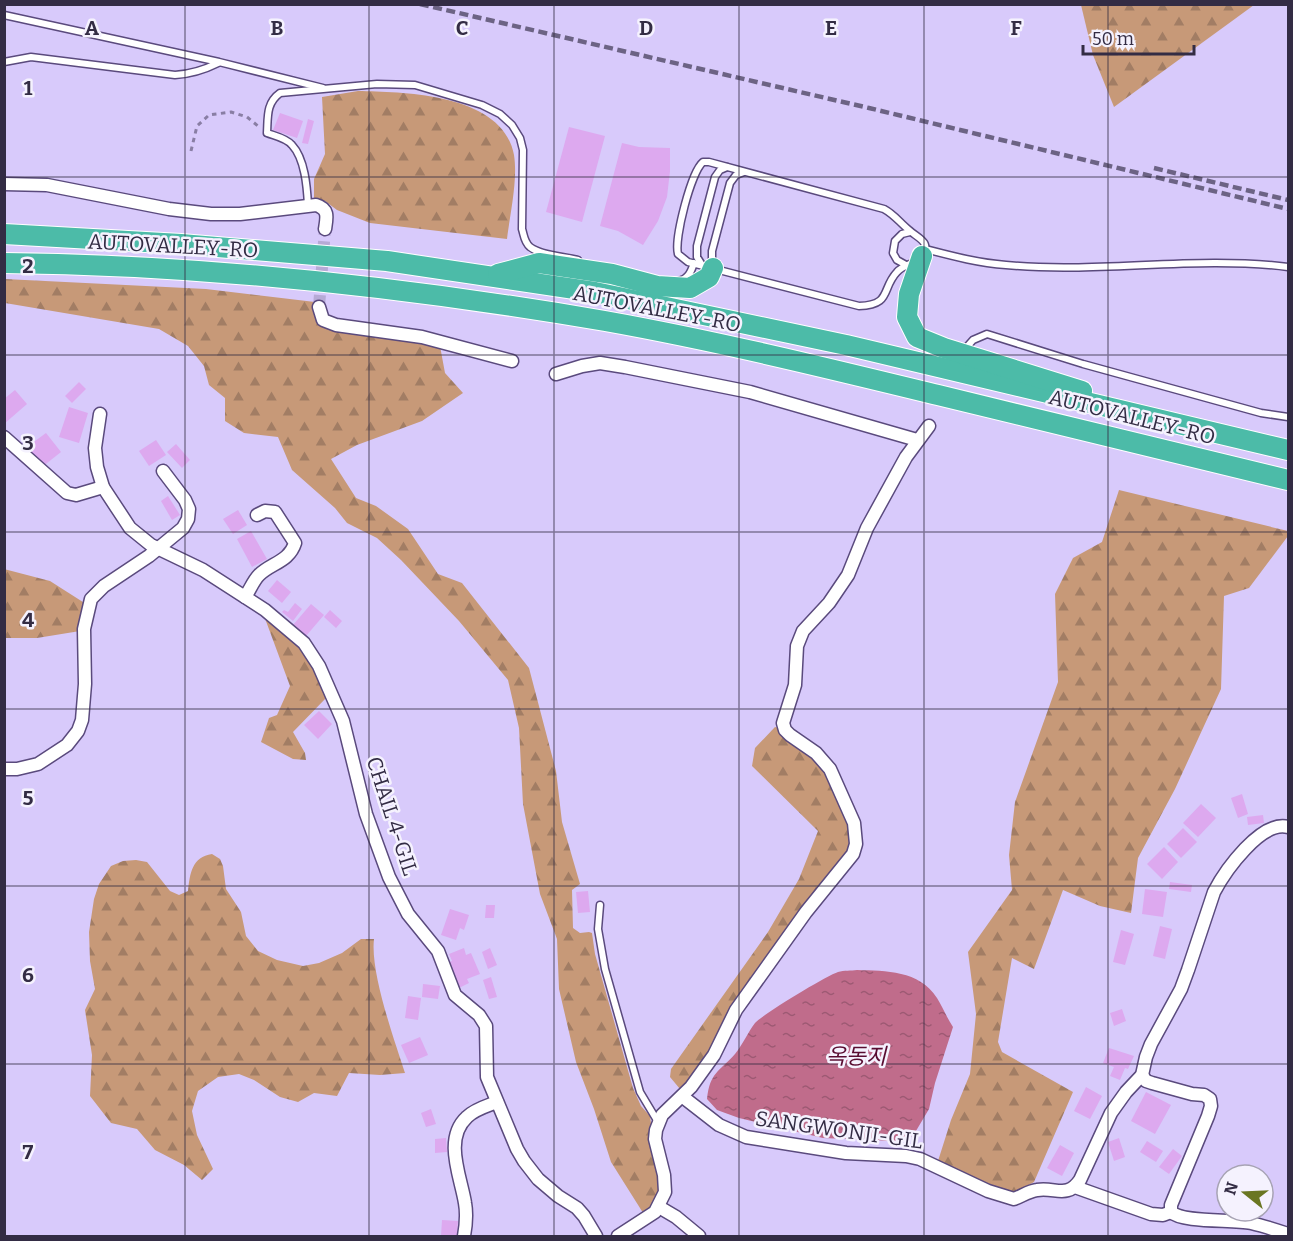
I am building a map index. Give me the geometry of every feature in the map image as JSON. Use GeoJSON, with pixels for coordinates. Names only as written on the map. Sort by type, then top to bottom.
{"type":"FeatureCollection","features":[{"type":"Feature","properties":{"kind":"highway","name":"AUTOVALLEY-RO"},"geometry":{"type":"LineString","coordinates":[[4,234],[181,244],[387,261],[595,292],[846,345],[1288,450]]}},
{"type":"Feature","properties":{"kind":"highway"},"geometry":{"type":"LineString","coordinates":[[918,256],[909,294],[907,317],[917,337],[944,348],[1026,372],[1196,429]]}},
{"type":"Feature","properties":{"kind":"highway","name":"AUTOVALLEY-RO"},"geometry":{"type":"LineString","coordinates":[[4,263],[242,273],[436,295],[607,321],[810,364],[1288,480]]}},
{"type":"Feature","properties":{"kind":"highway"},"geometry":{"type":"LineString","coordinates":[[487,276],[538,263],[612,274],[657,286],[690,288],[709,277],[708,267]]}},
{"type":"Feature","properties":{"kind":"street"},"geometry":{"type":"LineString","coordinates":[[4,184],[47,185],[169,209],[211,214],[278,211],[308,205],[323,207],[327,216],[325,229]]}},
{"type":"Feature","properties":{"kind":"street"},"geometry":{"type":"LineString","coordinates":[[319,307],[323,320],[336,325],[422,337],[512,361]]}},
{"type":"Feature","properties":{"kind":"street"},"geometry":{"type":"LineString","coordinates":[[556,374],[600,363],[625,367],[750,392],[917,440]]}},
{"type":"Feature","properties":{"kind":"street","name":"CHAIL 4-GIL"},"geometry":{"type":"LineString","coordinates":[[100,414],[94,448],[97,467],[103,487],[130,528],[145,541],[203,570],[288,628],[303,643],[319,666],[343,721],[366,814],[393,887],[408,914],[438,951],[455,995],[479,1015],[486,1026],[487,1077],[517,1149],[531,1172],[550,1190],[577,1209],[596,1236]]}},
{"type":"Feature","properties":{"kind":"street"},"geometry":{"type":"LineString","coordinates":[[618,1236],[650,1216],[659,1207],[666,1185],[655,1139],[658,1122],[667,1109],[683,1097],[714,1055],[736,1010],[806,912],[853,854],[856,844],[854,823],[830,769],[816,753],[790,735],[783,723],[795,685],[797,646],[803,631],[829,603],[848,575],[867,528],[917,440],[929,426]]}},
{"type":"Feature","properties":{"kind":"street"},"geometry":{"type":"LineString","coordinates":[[4,437],[67,493],[76,495],[103,487]]}},
{"type":"Feature","properties":{"kind":"street"},"geometry":{"type":"LineString","coordinates":[[4,769],[17,769],[38,764],[67,745],[78,731],[82,720],[85,684],[84,629],[91,599],[104,586],[183,528],[189,514],[185,500],[163,471]]}},
{"type":"Feature","properties":{"kind":"street"},"geometry":{"type":"LineString","coordinates":[[245,597],[258,576],[291,553],[295,543],[275,513],[265,511],[257,515]]}},
{"type":"Feature","properties":{"kind":"street"},"geometry":{"type":"LineString","coordinates":[[1171,1212],[1163,1215],[1151,1214],[1075,1187],[1111,1113],[1142,1075],[1151,1044],[1181,989],[1214,892],[1221,878],[1244,849],[1270,830],[1277,827],[1288,827]]}},
{"type":"Feature","properties":{"kind":"street"},"geometry":{"type":"LineString","coordinates":[[1142,1075],[1146,1081],[1179,1091],[1204,1095],[1210,1099],[1211,1106],[1208,1116],[1171,1205],[1171,1212]]}},
{"type":"Feature","properties":{"kind":"street","name":"SANGWONJI-GIL"},"geometry":{"type":"LineString","coordinates":[[683,1097],[719,1125],[760,1141],[846,1153],[906,1156],[920,1159],[988,1191],[1014,1199],[1033,1191],[1064,1192],[1075,1187]]}},
{"type":"Feature","properties":{"kind":"street"},"geometry":{"type":"LineString","coordinates":[[464,1236],[465,1203],[456,1159],[457,1136],[468,1116],[497,1102]]}},
{"type":"Feature","properties":{"kind":"street"},"geometry":{"type":"LineString","coordinates":[[659,1207],[676,1217],[699,1236]]}},
{"type":"Feature","properties":{"kind":"street"},"geometry":{"type":"LineString","coordinates":[[1171,1212],[1185,1218],[1252,1223],[1288,1234]]}},
{"type":"Feature","properties":{"kind":"lane"},"geometry":{"type":"LineString","coordinates":[[4,15],[328,89]]}},
{"type":"Feature","properties":{"kind":"lane"},"geometry":{"type":"LineString","coordinates":[[4,62],[31,57],[175,75],[204,70],[219,63]]}},
{"type":"Feature","properties":{"kind":"lane"},"geometry":{"type":"LineString","coordinates":[[308,205],[304,172],[294,147],[286,140],[267,133],[268,112],[274,98],[280,93],[395,83],[416,85],[482,105],[500,114],[512,125],[520,138],[523,150],[522,214],[525,240],[539,251],[582,260]]}},
{"type":"Feature","properties":{"kind":"lane"},"geometry":{"type":"LineString","coordinates":[[703,162],[709,162],[748,172],[884,209],[898,218],[910,232],[919,235],[923,240],[918,256],[893,277],[884,297],[877,303],[859,306],[682,259],[678,254],[676,240],[695,172],[703,162]]}},
{"type":"Feature","properties":{"kind":"lane"},"geometry":{"type":"LineString","coordinates":[[708,267],[696,257],[697,246],[714,177],[720,170],[728,167]]}},
{"type":"Feature","properties":{"kind":"lane"},"geometry":{"type":"LineString","coordinates":[[663,279],[675,281],[685,279],[708,267],[730,183],[736,175],[748,172]]}},
{"type":"Feature","properties":{"kind":"lane"},"geometry":{"type":"LineString","coordinates":[[910,232],[902,234],[895,241],[893,253],[897,260],[918,256],[1007,266],[1249,263],[1288,267]]}},
{"type":"Feature","properties":{"kind":"lane"},"geometry":{"type":"LineString","coordinates":[[594,263],[640,273]]}},
{"type":"Feature","properties":{"kind":"lane"},"geometry":{"type":"LineString","coordinates":[[965,349],[973,340],[987,334],[1083,364],[1261,413],[1288,417]]}},
{"type":"Feature","properties":{"kind":"lane"},"geometry":{"type":"LineString","coordinates":[[600,905],[598,929],[605,969],[640,1092],[658,1122]]}},
{"type":"Feature","properties":{"kind":"path"},"geometry":{"type":"LineString","coordinates":[[191,151],[197,126],[209,115],[231,112],[248,117],[267,133]]}},
{"type":"Feature","properties":{"kind":"green space"},"geometry":{"type":"Polygon","coordinates":[[[1081,4],[1254,5],[1114,107],[1093,55],[1081,4]]]}},
{"type":"Feature","properties":{"kind":"green space"},"geometry":{"type":"Polygon","coordinates":[[[358,91],[401,93],[450,100],[492,119],[506,135],[514,155],[514,186],[507,239],[370,223],[337,210],[325,201],[314,200],[314,179],[325,154],[322,97],[358,91]]]}},
{"type":"Feature","properties":{"kind":"green space"},"geometry":{"type":"Polygon","coordinates":[[[5,279],[206,289],[315,302],[316,312],[368,333],[440,346],[445,373],[463,393],[422,421],[357,445],[331,459],[356,498],[376,506],[408,529],[438,574],[462,583],[529,668],[556,771],[562,822],[580,884],[572,890],[573,928],[580,933],[592,933],[595,954],[633,1088],[641,1106],[650,1116],[661,1194],[645,1216],[611,1162],[576,1062],[559,989],[557,939],[540,894],[523,804],[519,728],[508,680],[459,621],[401,560],[377,538],[347,523],[335,508],[292,470],[278,437],[244,433],[225,421],[225,398],[209,385],[204,366],[188,346],[159,329],[5,303],[5,279]]]}},
{"type":"Feature","properties":{"kind":"green space"},"geometry":{"type":"Polygon","coordinates":[[[1119,490],[1288,531],[1288,536],[1249,588],[1224,596],[1221,689],[1175,789],[1138,858],[1131,913],[1100,906],[1063,890],[1034,969],[1012,958],[998,1042],[1002,1052],[1073,1092],[1034,1182],[1014,1193],[990,1186],[938,1161],[951,1120],[970,1074],[976,1014],[968,952],[1012,890],[1009,855],[1015,802],[1058,682],[1055,594],[1073,558],[1102,542],[1119,490]]]}},
{"type":"Feature","properties":{"kind":"green space"},"geometry":{"type":"Polygon","coordinates":[[[4,569],[50,581],[86,604],[80,631],[37,638],[5,638],[4,569]]]}},
{"type":"Feature","properties":{"kind":"green space"},"geometry":{"type":"Polygon","coordinates":[[[263,613],[296,642],[314,667],[326,698],[293,732],[305,753],[306,760],[293,759],[261,742],[269,718],[277,715],[290,686],[263,613]]]}},
{"type":"Feature","properties":{"kind":"green space"},"geometry":{"type":"Polygon","coordinates":[[[775,727],[783,729],[820,762],[851,825],[850,853],[685,1090],[680,1089],[670,1077],[671,1069],[768,932],[799,879],[818,831],[752,766],[755,748],[775,727]]]}},
{"type":"Feature","properties":{"kind":"green space"},"geometry":{"type":"Polygon","coordinates":[[[212,854],[220,859],[226,889],[241,912],[246,936],[258,951],[277,960],[303,966],[319,963],[342,953],[361,939],[374,939],[379,987],[405,1073],[380,1075],[349,1073],[337,1096],[314,1093],[298,1102],[280,1097],[254,1080],[239,1074],[218,1077],[198,1091],[192,1111],[197,1135],[213,1169],[202,1180],[184,1165],[155,1150],[137,1129],[111,1123],[90,1096],[92,1055],[85,1010],[95,989],[90,961],[89,932],[94,899],[99,884],[111,866],[123,861],[147,862],[170,891],[179,895],[188,891],[191,872],[196,862],[212,854]]]}},
{"type":"Feature","properties":{"kind":"water","name":"옥동지"},"geometry":{"type":"Polygon","coordinates":[[[857,970],[901,974],[921,982],[937,998],[953,1027],[929,1109],[913,1136],[894,1141],[823,1138],[739,1118],[717,1110],[707,1099],[710,1083],[716,1073],[738,1050],[760,1018],[831,975],[840,971],[857,970]]]}},
{"type":"Feature","properties":{"kind":"building"},"geometry":{"type":"Polygon","coordinates":[[[280,113],[303,121],[297,138],[273,130],[280,113]]]}},
{"type":"Feature","properties":{"kind":"building"},"geometry":{"type":"Polygon","coordinates":[[[308,119],[314,121],[308,144],[302,143],[308,119]]]}},
{"type":"Feature","properties":{"kind":"building"},"geometry":{"type":"Polygon","coordinates":[[[569,127],[605,136],[582,222],[546,212],[569,127]]]}},
{"type":"Feature","properties":{"kind":"building"},"geometry":{"type":"Polygon","coordinates":[[[622,143],[639,147],[670,148],[667,197],[658,221],[643,245],[618,231],[600,226],[622,143]]]}},
{"type":"Feature","properties":{"kind":"building"},"geometry":{"type":"Polygon","coordinates":[[[79,382],[86,389],[72,403],[65,396],[79,382]]]}},
{"type":"Feature","properties":{"kind":"building"},"geometry":{"type":"Polygon","coordinates":[[[15,390],[27,404],[4,424],[4,399],[15,390]]]}},
{"type":"Feature","properties":{"kind":"building"},"geometry":{"type":"Polygon","coordinates":[[[69,407],[88,413],[79,443],[59,437],[69,407]]]}},
{"type":"Feature","properties":{"kind":"building"},"geometry":{"type":"Polygon","coordinates":[[[46,433],[61,452],[42,467],[27,447],[46,433]]]}},
{"type":"Feature","properties":{"kind":"building"},"geometry":{"type":"Polygon","coordinates":[[[156,440],[166,455],[149,466],[139,451],[156,440]]]}},
{"type":"Feature","properties":{"kind":"building"},"geometry":{"type":"Polygon","coordinates":[[[176,444],[190,460],[182,468],[167,452],[176,444]]]}},
{"type":"Feature","properties":{"kind":"building"},"geometry":{"type":"Polygon","coordinates":[[[168,496],[180,515],[172,520],[161,501],[168,496]]]}},
{"type":"Feature","properties":{"kind":"building"},"geometry":{"type":"Polygon","coordinates":[[[238,510],[247,525],[233,534],[223,519],[238,510]]]}},
{"type":"Feature","properties":{"kind":"building"},"geometry":{"type":"Polygon","coordinates":[[[251,531],[267,559],[252,567],[237,539],[251,531]]]}},
{"type":"Feature","properties":{"kind":"building"},"geometry":{"type":"Polygon","coordinates":[[[277,580],[291,592],[282,603],[268,591],[277,580]]]}},
{"type":"Feature","properties":{"kind":"building"},"geometry":{"type":"Polygon","coordinates":[[[295,603],[302,609],[293,621],[282,612],[284,610],[288,612],[295,603]]]}},
{"type":"Feature","properties":{"kind":"building"},"geometry":{"type":"Polygon","coordinates":[[[311,604],[324,615],[306,636],[293,625],[311,604]]]}},
{"type":"Feature","properties":{"kind":"building"},"geometry":{"type":"Polygon","coordinates":[[[330,610],[342,621],[336,628],[324,617],[330,610]]]}},
{"type":"Feature","properties":{"kind":"building"},"geometry":{"type":"Polygon","coordinates":[[[319,711],[332,724],[318,739],[304,725],[319,711]]]}},
{"type":"Feature","properties":{"kind":"building"},"geometry":{"type":"Polygon","coordinates":[[[1242,794],[1248,814],[1238,818],[1231,798],[1242,794]]]}},
{"type":"Feature","properties":{"kind":"building"},"geometry":{"type":"Polygon","coordinates":[[[1201,804],[1216,818],[1198,837],[1183,823],[1201,804]]]}},
{"type":"Feature","properties":{"kind":"building"},"geometry":{"type":"Polygon","coordinates":[[[1263,815],[1264,823],[1248,825],[1247,817],[1263,815]]]}},
{"type":"Feature","properties":{"kind":"building"},"geometry":{"type":"Polygon","coordinates":[[[1183,828],[1197,842],[1181,858],[1167,844],[1183,828]]]}},
{"type":"Feature","properties":{"kind":"building"},"geometry":{"type":"Polygon","coordinates":[[[1164,847],[1178,862],[1162,879],[1147,864],[1164,847]]]}},
{"type":"Feature","properties":{"kind":"building"},"geometry":{"type":"Polygon","coordinates":[[[1170,882],[1192,885],[1191,892],[1169,889],[1170,882]]]}},
{"type":"Feature","properties":{"kind":"building"},"geometry":{"type":"Polygon","coordinates":[[[1145,889],[1167,892],[1163,917],[1142,914],[1145,889]]]}},
{"type":"Feature","properties":{"kind":"building"},"geometry":{"type":"Polygon","coordinates":[[[588,891],[590,912],[578,913],[576,892],[588,891]]]}},
{"type":"Feature","properties":{"kind":"building"},"geometry":{"type":"Polygon","coordinates":[[[486,905],[495,905],[494,918],[485,918],[486,905]]]}},
{"type":"Feature","properties":{"kind":"building"},"geometry":{"type":"Polygon","coordinates":[[[450,909],[469,915],[464,930],[460,928],[456,940],[441,935],[450,909]]]}},
{"type":"Feature","properties":{"kind":"building"},"geometry":{"type":"Polygon","coordinates":[[[1160,926],[1172,929],[1165,959],[1153,956],[1160,926]]]}},
{"type":"Feature","properties":{"kind":"building"},"geometry":{"type":"Polygon","coordinates":[[[1121,930],[1134,934],[1125,965],[1113,962],[1121,930]]]}},
{"type":"Feature","properties":{"kind":"building"},"geometry":{"type":"Polygon","coordinates":[[[464,948],[466,955],[471,953],[480,974],[467,979],[469,983],[457,989],[446,963],[452,961],[449,954],[464,948]]]}},
{"type":"Feature","properties":{"kind":"building"},"geometry":{"type":"Polygon","coordinates":[[[490,948],[497,965],[488,969],[482,952],[490,948]]]}},
{"type":"Feature","properties":{"kind":"building"},"geometry":{"type":"Polygon","coordinates":[[[491,977],[497,997],[489,999],[483,980],[491,977]]]}},
{"type":"Feature","properties":{"kind":"building"},"geometry":{"type":"Polygon","coordinates":[[[423,984],[440,986],[438,999],[422,997],[423,984]]]}},
{"type":"Feature","properties":{"kind":"building"},"geometry":{"type":"Polygon","coordinates":[[[408,996],[421,998],[418,1020],[405,1018],[408,996]]]}},
{"type":"Feature","properties":{"kind":"building"},"geometry":{"type":"Polygon","coordinates":[[[1122,1009],[1126,1021],[1114,1026],[1110,1013],[1122,1009]]]}},
{"type":"Feature","properties":{"kind":"building"},"geometry":{"type":"Polygon","coordinates":[[[420,1037],[428,1055],[409,1063],[401,1045],[420,1037]]]}},
{"type":"Feature","properties":{"kind":"building"},"geometry":{"type":"Polygon","coordinates":[[[1109,1048],[1134,1056],[1120,1080],[1110,1076],[1114,1067],[1103,1063],[1109,1048]]]}},
{"type":"Feature","properties":{"kind":"building"},"geometry":{"type":"Polygon","coordinates":[[[1086,1087],[1102,1096],[1090,1119],[1074,1111],[1086,1087]]]}},
{"type":"Feature","properties":{"kind":"building"},"geometry":{"type":"Polygon","coordinates":[[[1146,1092],[1171,1105],[1155,1134],[1131,1121],[1146,1092]]]}},
{"type":"Feature","properties":{"kind":"building"},"geometry":{"type":"Polygon","coordinates":[[[431,1109],[436,1124],[426,1127],[421,1113],[431,1109]]]}},
{"type":"Feature","properties":{"kind":"building"},"geometry":{"type":"Polygon","coordinates":[[[446,1138],[447,1152],[435,1153],[435,1139],[446,1138]]]}},
{"type":"Feature","properties":{"kind":"building"},"geometry":{"type":"Polygon","coordinates":[[[1119,1138],[1125,1157],[1114,1161],[1108,1142],[1119,1138]]]}},
{"type":"Feature","properties":{"kind":"building"},"geometry":{"type":"Polygon","coordinates":[[[1147,1141],[1163,1151],[1156,1162],[1140,1152],[1147,1141]]]}},
{"type":"Feature","properties":{"kind":"building"},"geometry":{"type":"Polygon","coordinates":[[[1060,1145],[1074,1153],[1062,1176],[1047,1168],[1060,1145]]]}},
{"type":"Feature","properties":{"kind":"building"},"geometry":{"type":"Polygon","coordinates":[[[1173,1149],[1182,1156],[1169,1174],[1159,1167],[1173,1149]]]}},
{"type":"Feature","properties":{"kind":"building"},"geometry":{"type":"Polygon","coordinates":[[[442,1220],[458,1221],[457,1236],[441,1236],[442,1220]]]}},
{"type":"Feature","properties":{"kind":"tunnel"},"geometry":{"type":"LineString","coordinates":[[319,307],[325,229]]}},
{"type":"Feature","properties":{"kind":"railway"},"geometry":{"type":"LineString","coordinates":[[420,4],[869,108],[1288,209]]}},
{"type":"Feature","properties":{"kind":"railway"},"geometry":{"type":"LineString","coordinates":[[1154,168],[1288,200]]}}]}
